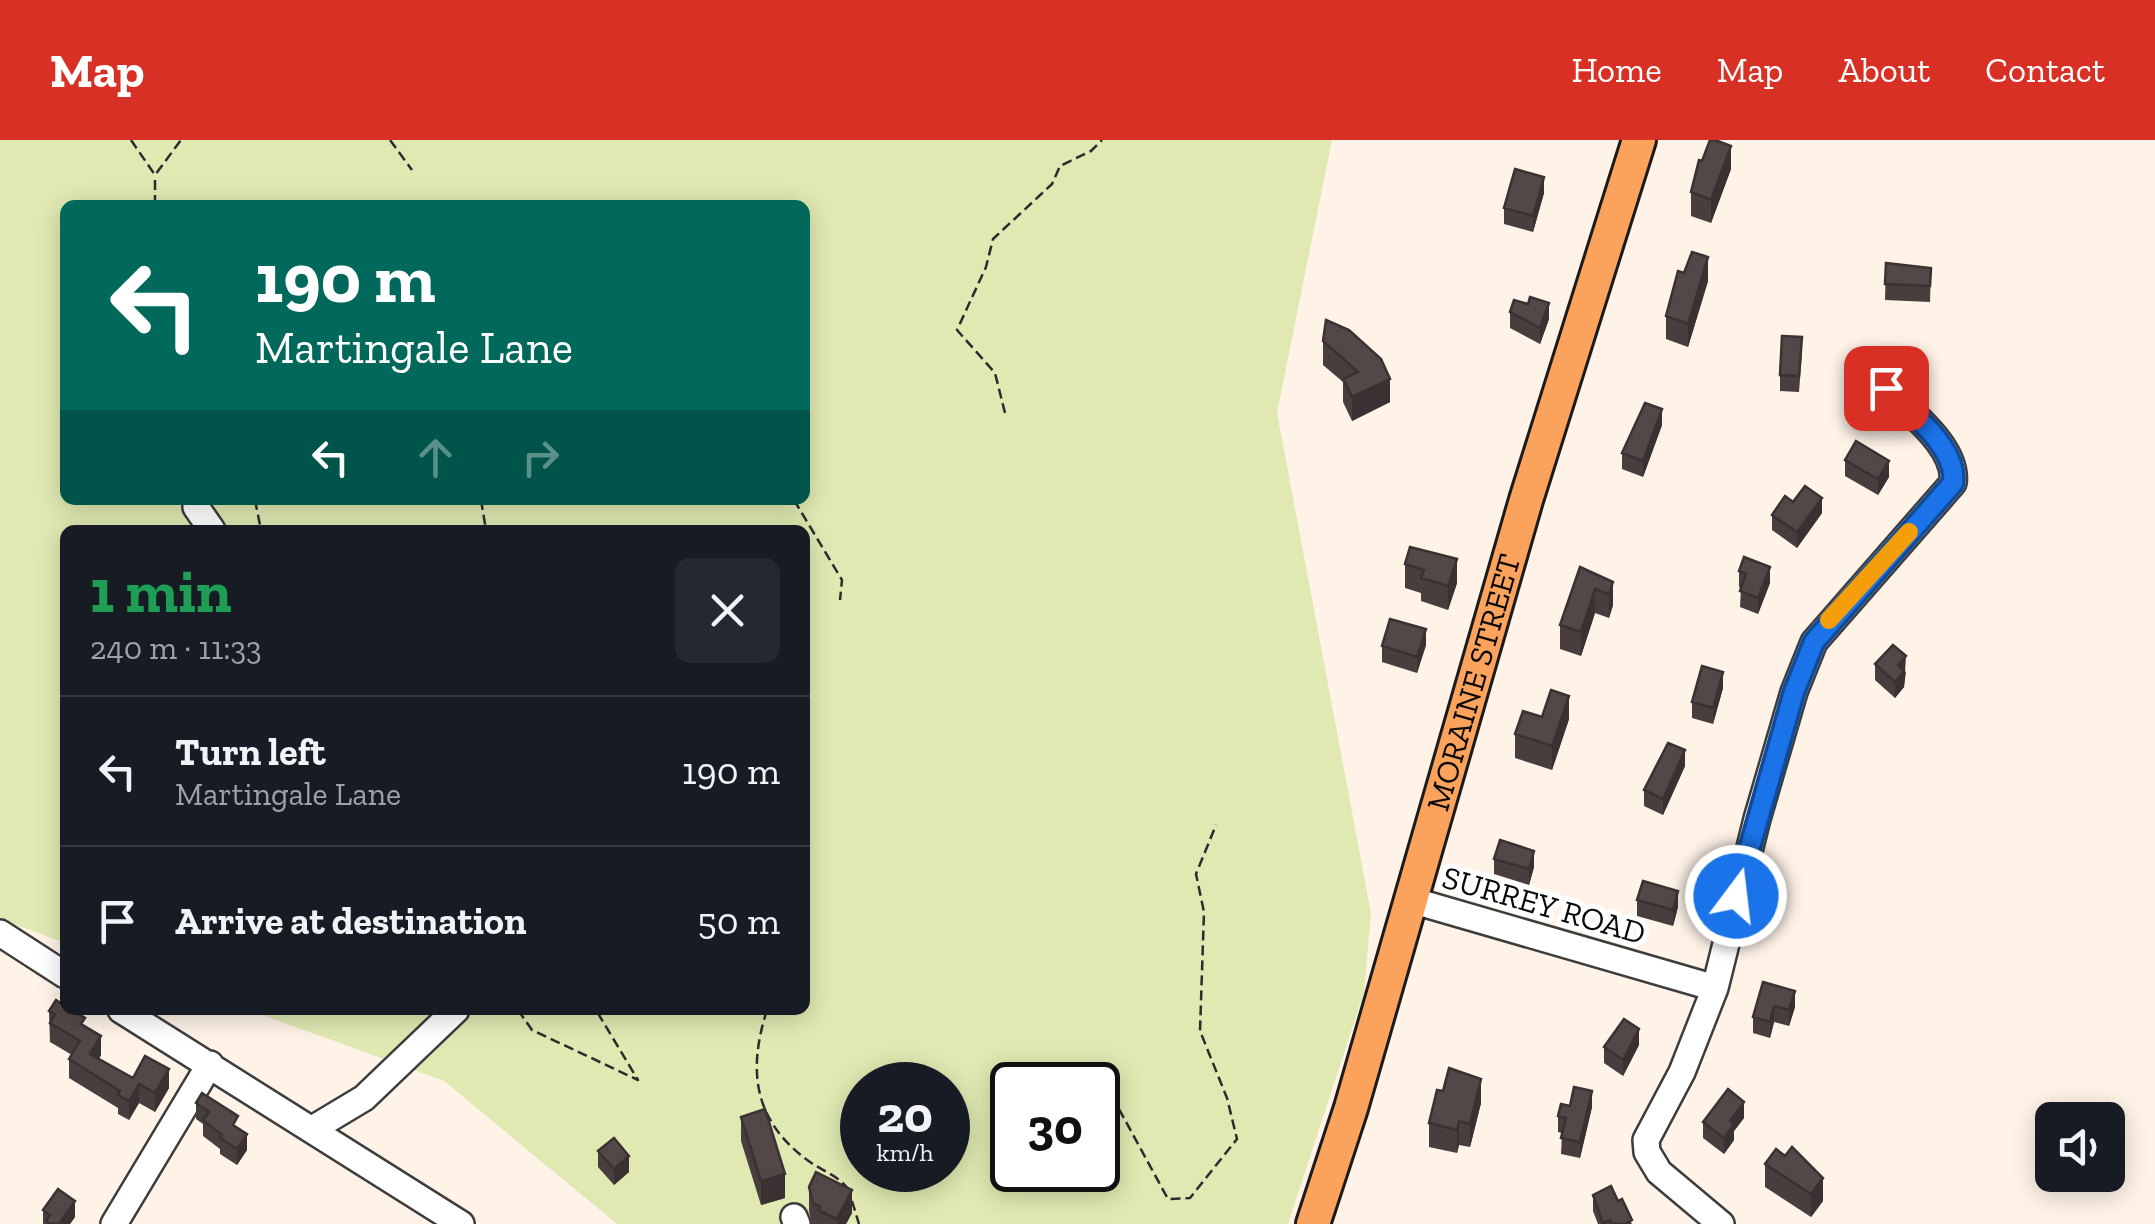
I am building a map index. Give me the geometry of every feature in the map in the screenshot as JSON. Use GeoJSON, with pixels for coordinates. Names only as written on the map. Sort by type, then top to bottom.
{"type":"FeatureCollection","features":[{"type":"Feature","properties":{"kind":"main road","name":"MORAINE STREET"},"geometry":{"type":"LineString","coordinates":[[1312,1224],[1411,900],[1526,500],[1639,140]]}},
{"type":"Feature","properties":{"kind":"street"},"geometry":{"type":"LineString","coordinates":[[1721,1224],[1659,1172],[1647,1152],[1646,1140],[1682,1072],[1716,988],[1757,819],[1808,656],[1833,616],[1944,494],[1954,470],[1946,452],[1886,388]]}},
{"type":"Feature","properties":{"kind":"street"},"geometry":{"type":"LineString","coordinates":[[196,508],[208,525]]}},
{"type":"Feature","properties":{"kind":"street","name":"SURREY ROAD"},"geometry":{"type":"LineString","coordinates":[[1411,900],[1716,988]]}},
{"type":"Feature","properties":{"kind":"street"},"geometry":{"type":"LineString","coordinates":[[0,933],[60,972]]}},
{"type":"Feature","properties":{"kind":"street"},"geometry":{"type":"LineString","coordinates":[[130,1015],[461,1224]]}},
{"type":"Feature","properties":{"kind":"street"},"geometry":{"type":"LineString","coordinates":[[314,1128],[364,1098],[451,1015]]}},
{"type":"Feature","properties":{"kind":"street"},"geometry":{"type":"LineString","coordinates":[[114,1224],[210,1064]]}},
{"type":"Feature","properties":{"kind":"path"},"geometry":{"type":"LineString","coordinates":[[131,140],[155,175],[155,200]]}},
{"type":"Feature","properties":{"kind":"path"},"geometry":{"type":"LineString","coordinates":[[155,175],[181,140]]}},
{"type":"Feature","properties":{"kind":"path"},"geometry":{"type":"LineString","coordinates":[[390,140],[412,170]]}},
{"type":"Feature","properties":{"kind":"path"},"geometry":{"type":"LineString","coordinates":[[1005,413],[995,373],[957,330],[986,267],[993,239],[1052,184],[1060,166],[1091,151],[1102,140]]}},
{"type":"Feature","properties":{"kind":"path"},"geometry":{"type":"LineString","coordinates":[[810,527],[842,580],[840,600]]}},
{"type":"Feature","properties":{"kind":"path"},"geometry":{"type":"LineString","coordinates":[[1120,1113],[1168,1199],[1190,1198],[1238,1139],[1227,1098],[1200,1031],[1204,912],[1196,874],[1216,825]]}},
{"type":"Feature","properties":{"kind":"path"},"geometry":{"type":"LineString","coordinates":[[522,1015],[532,1030],[638,1080],[599,1015]]}},
{"type":"Feature","properties":{"kind":"path"},"geometry":{"type":"LineString","coordinates":[[765,1015],[754,1050],[760,1103],[781,1137],[847,1185],[858,1224]]}},
{"type":"Feature","properties":{"kind":"green space"},"geometry":{"type":"Polygon","coordinates":[[[0,140],[1332,140],[1277,413],[1371,913],[1364,992],[1288,1224],[617,1224],[444,1081],[263,1015],[810,1015],[810,525],[60,525],[60,941],[0,919],[0,140]]]}},
{"type":"Feature","properties":{"kind":"building"},"geometry":{"type":"Polygon","coordinates":[[[1710,140],[1731,146],[1711,200],[1691,192],[1699,160],[1702,161],[1710,140]]]}},
{"type":"Feature","properties":{"kind":"building"},"geometry":{"type":"Polygon","coordinates":[[[1515,169],[1544,177],[1533,216],[1504,208],[1515,169]]]}},
{"type":"Feature","properties":{"kind":"building"},"geometry":{"type":"Polygon","coordinates":[[[1692,252],[1708,257],[1688,324],[1666,316],[1678,271],[1684,273],[1692,252]]]}},
{"type":"Feature","properties":{"kind":"building"},"geometry":{"type":"Polygon","coordinates":[[[1886,263],[1931,268],[1930,286],[1885,284],[1886,263]]]}},
{"type":"Feature","properties":{"kind":"building"},"geometry":{"type":"Polygon","coordinates":[[[1530,297],[1549,303],[1540,328],[1510,312],[1514,300],[1528,304],[1530,297]]]}},
{"type":"Feature","properties":{"kind":"building"},"geometry":{"type":"Polygon","coordinates":[[[1326,320],[1349,330],[1381,359],[1390,379],[1352,397],[1343,379],[1358,372],[1323,341],[1326,320]]]}},
{"type":"Feature","properties":{"kind":"building"},"geometry":{"type":"Polygon","coordinates":[[[1782,336],[1802,337],[1799,376],[1780,375],[1782,336]]]}},
{"type":"Feature","properties":{"kind":"building"},"geometry":{"type":"Polygon","coordinates":[[[1645,403],[1662,409],[1643,461],[1622,453],[1645,403]]]}},
{"type":"Feature","properties":{"kind":"building"},"geometry":{"type":"Polygon","coordinates":[[[1856,441],[1889,461],[1878,479],[1845,460],[1856,441]]]}},
{"type":"Feature","properties":{"kind":"building"},"geometry":{"type":"Polygon","coordinates":[[[1805,486],[1822,498],[1797,532],[1772,515],[1785,496],[1793,502],[1805,486]]]}},
{"type":"Feature","properties":{"kind":"building"},"geometry":{"type":"Polygon","coordinates":[[[1410,547],[1457,559],[1448,586],[1421,578],[1424,570],[1405,564],[1410,547]]]}},
{"type":"Feature","properties":{"kind":"building"},"geometry":{"type":"Polygon","coordinates":[[[1744,557],[1770,567],[1758,598],[1740,591],[1746,574],[1739,571],[1744,557]]]}},
{"type":"Feature","properties":{"kind":"building"},"geometry":{"type":"Polygon","coordinates":[[[1580,567],[1613,582],[1609,594],[1595,589],[1581,632],[1560,625],[1580,567]]]}},
{"type":"Feature","properties":{"kind":"building"},"geometry":{"type":"Polygon","coordinates":[[[1390,619],[1426,629],[1417,657],[1382,646],[1390,619]]]}},
{"type":"Feature","properties":{"kind":"building"},"geometry":{"type":"Polygon","coordinates":[[[1893,645],[1906,656],[1898,665],[1904,671],[1895,682],[1875,664],[1893,645]]]}},
{"type":"Feature","properties":{"kind":"building"},"geometry":{"type":"Polygon","coordinates":[[[1702,666],[1723,672],[1713,708],[1692,702],[1702,666]]]}},
{"type":"Feature","properties":{"kind":"building"},"geometry":{"type":"Polygon","coordinates":[[[1551,690],[1569,696],[1552,746],[1515,734],[1523,711],[1542,717],[1551,690]]]}},
{"type":"Feature","properties":{"kind":"building"},"geometry":{"type":"Polygon","coordinates":[[[1668,743],[1685,750],[1663,799],[1644,790],[1668,743]]]}},
{"type":"Feature","properties":{"kind":"building"},"geometry":{"type":"Polygon","coordinates":[[[1500,840],[1534,851],[1529,869],[1494,859],[1500,840]]]}},
{"type":"Feature","properties":{"kind":"building"},"geometry":{"type":"Polygon","coordinates":[[[1643,881],[1678,891],[1673,910],[1637,900],[1643,881]]]}},
{"type":"Feature","properties":{"kind":"building"},"geometry":{"type":"Polygon","coordinates":[[[1763,982],[1795,991],[1789,1010],[1774,1006],[1770,1022],[1753,1017],[1763,982]]]}},
{"type":"Feature","properties":{"kind":"building"},"geometry":{"type":"Polygon","coordinates":[[[56,1000],[60,1003],[60,1015],[85,1018],[81,1024],[101,1036],[90,1054],[133,1078],[145,1056],[169,1069],[155,1093],[139,1084],[129,1101],[118,1095],[120,1091],[69,1059],[80,1041],[50,1023],[55,1014],[49,1011],[56,1000]]]}},
{"type":"Feature","properties":{"kind":"building"},"geometry":{"type":"Polygon","coordinates":[[[1624,1019],[1639,1029],[1623,1060],[1604,1047],[1624,1019]]]}},
{"type":"Feature","properties":{"kind":"building"},"geometry":{"type":"Polygon","coordinates":[[[1449,1068],[1481,1079],[1470,1124],[1459,1121],[1457,1130],[1429,1123],[1437,1090],[1443,1091],[1449,1068]]]}},
{"type":"Feature","properties":{"kind":"building"},"geometry":{"type":"Polygon","coordinates":[[[1574,1087],[1592,1091],[1580,1142],[1561,1138],[1566,1118],[1558,1116],[1561,1104],[1570,1106],[1574,1087]]]}},
{"type":"Feature","properties":{"kind":"building"},"geometry":{"type":"Polygon","coordinates":[[[1728,1089],[1744,1102],[1730,1121],[1734,1124],[1724,1138],[1703,1122],[1728,1089]]]}},
{"type":"Feature","properties":{"kind":"building"},"geometry":{"type":"Polygon","coordinates":[[[202,1093],[238,1116],[233,1125],[247,1134],[237,1149],[203,1120],[209,1112],[196,1103],[202,1093]]]}},
{"type":"Feature","properties":{"kind":"building"},"geometry":{"type":"Polygon","coordinates":[[[765,1109],[785,1174],[761,1181],[741,1117],[765,1109]]]}},
{"type":"Feature","properties":{"kind":"building"},"geometry":{"type":"Polygon","coordinates":[[[614,1138],[629,1156],[614,1169],[598,1151],[614,1138]]]}},
{"type":"Feature","properties":{"kind":"building"},"geometry":{"type":"Polygon","coordinates":[[[1792,1147],[1823,1178],[1811,1194],[1765,1164],[1776,1149],[1785,1156],[1792,1147]]]}},
{"type":"Feature","properties":{"kind":"building"},"geometry":{"type":"Polygon","coordinates":[[[816,1172],[840,1184],[840,1192],[851,1192],[837,1219],[818,1210],[809,1187],[816,1172]]]}},
{"type":"Feature","properties":{"kind":"building"},"geometry":{"type":"Polygon","coordinates":[[[1611,1186],[1632,1220],[1625,1224],[1612,1224],[1610,1220],[1603,1223],[1593,1195],[1611,1186]]]}},
{"type":"Feature","properties":{"kind":"building"},"geometry":{"type":"Polygon","coordinates":[[[58,1189],[75,1201],[59,1224],[50,1224],[46,1221],[50,1215],[43,1210],[58,1189]]]}},
{"type":"Feature","properties":{"kind":"slow traffic"},"geometry":{"type":"LineString","coordinates":[[1829,620],[1909,532]]}},
{"type":"Feature","properties":{"kind":"route"},"geometry":{"type":"LineString","coordinates":[[1736,896],[1794,692],[1814,642],[1953,483],[1952,461],[1946,452],[1886,388]]}}]}
